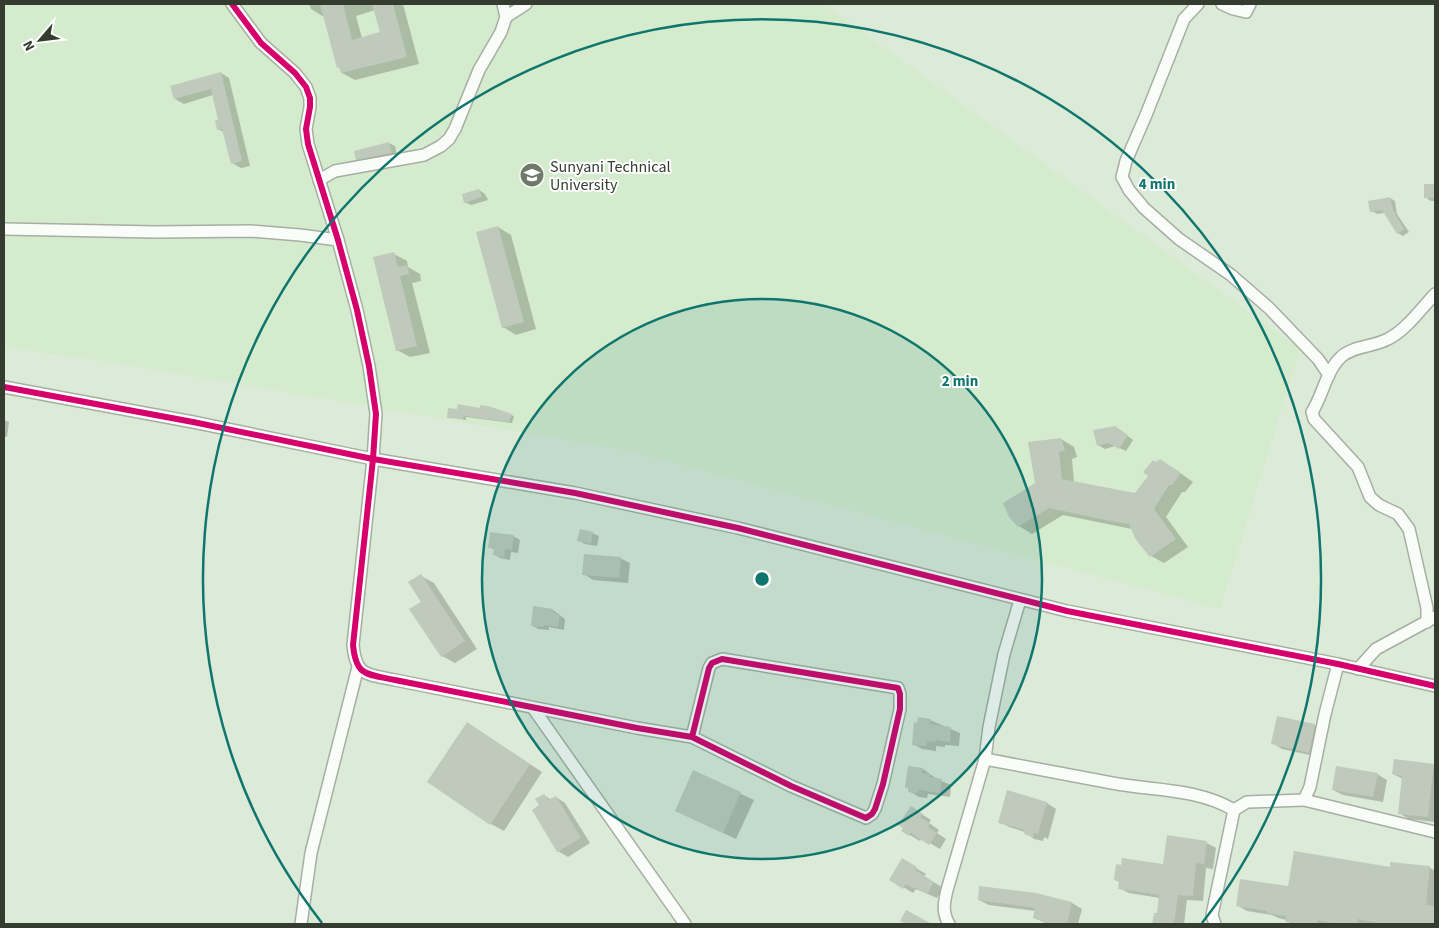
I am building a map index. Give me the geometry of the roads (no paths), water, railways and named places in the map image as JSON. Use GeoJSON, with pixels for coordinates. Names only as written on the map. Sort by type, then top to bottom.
{"type":"FeatureCollection","features":[{"type":"Feature","properties":{"kind":"street"},"geometry":{"type":"LineString","coordinates":[[232,4],[261,43],[295,73],[306,87],[310,98],[306,130],[308,144],[338,240],[357,310],[369,366],[376,414],[354,645],[355,659],[358,667],[366,674],[636,728],[692,737],[791,786],[866,818],[876,809],[883,784],[900,709],[900,694],[898,688],[722,659],[716,660],[708,668],[692,737]]}},
{"type":"Feature","properties":{"kind":"street"},"geometry":{"type":"LineString","coordinates":[[319,180],[335,171],[424,156],[445,142],[455,129],[479,70],[501,32],[506,17],[503,4]]}},
{"type":"Feature","properties":{"kind":"street"},"geometry":{"type":"LineString","coordinates":[[506,17],[526,4]]}},
{"type":"Feature","properties":{"kind":"street"},"geometry":{"type":"LineString","coordinates":[[1198,4],[1184,19],[1126,161],[1122,177],[1129,190],[1144,208],[1179,239],[1231,275],[1269,308],[1318,359],[1329,375]]}},
{"type":"Feature","properties":{"kind":"street"},"geometry":{"type":"LineString","coordinates":[[1222,4],[1246,12],[1250,4]]}},
{"type":"Feature","properties":{"kind":"street"},"geometry":{"type":"LineString","coordinates":[[4,228],[251,231],[338,240]]}},
{"type":"Feature","properties":{"kind":"street"},"geometry":{"type":"LineString","coordinates":[[1358,669],[1376,649],[1431,620],[1410,529],[1398,514],[1379,505],[1370,497],[1358,467],[1314,419],[1312,412],[1318,403],[1329,375],[1339,359],[1344,355],[1393,336],[1435,294]]}},
{"type":"Feature","properties":{"kind":"street"},"geometry":{"type":"LineString","coordinates":[[4,387],[193,422],[373,459],[575,493],[738,528],[1020,600],[1338,664],[1435,686]]}},
{"type":"Feature","properties":{"kind":"street"},"geometry":{"type":"LineString","coordinates":[[949,924],[943,907],[985,759],[989,727],[1004,654],[1020,600]]}},
{"type":"Feature","properties":{"kind":"street"},"geometry":{"type":"LineString","coordinates":[[1304,800],[1310,787],[1325,714],[1338,664]]}},
{"type":"Feature","properties":{"kind":"street"},"geometry":{"type":"LineString","coordinates":[[301,924],[311,853],[358,667]]}},
{"type":"Feature","properties":{"kind":"street"},"geometry":{"type":"LineString","coordinates":[[533,708],[685,924]]}},
{"type":"Feature","properties":{"kind":"street"},"geometry":{"type":"LineString","coordinates":[[985,759],[1113,784],[1181,792],[1220,802],[1234,810]]}},
{"type":"Feature","properties":{"kind":"street"},"geometry":{"type":"LineString","coordinates":[[1215,924],[1212,914],[1234,810],[1247,802],[1304,800],[1435,832]]}},
{"type":"Feature","properties":{"kind":"place","name":"Sunyani Technical University"},"geometry":{"type":"Point","coordinates":[532,175]}}]}
